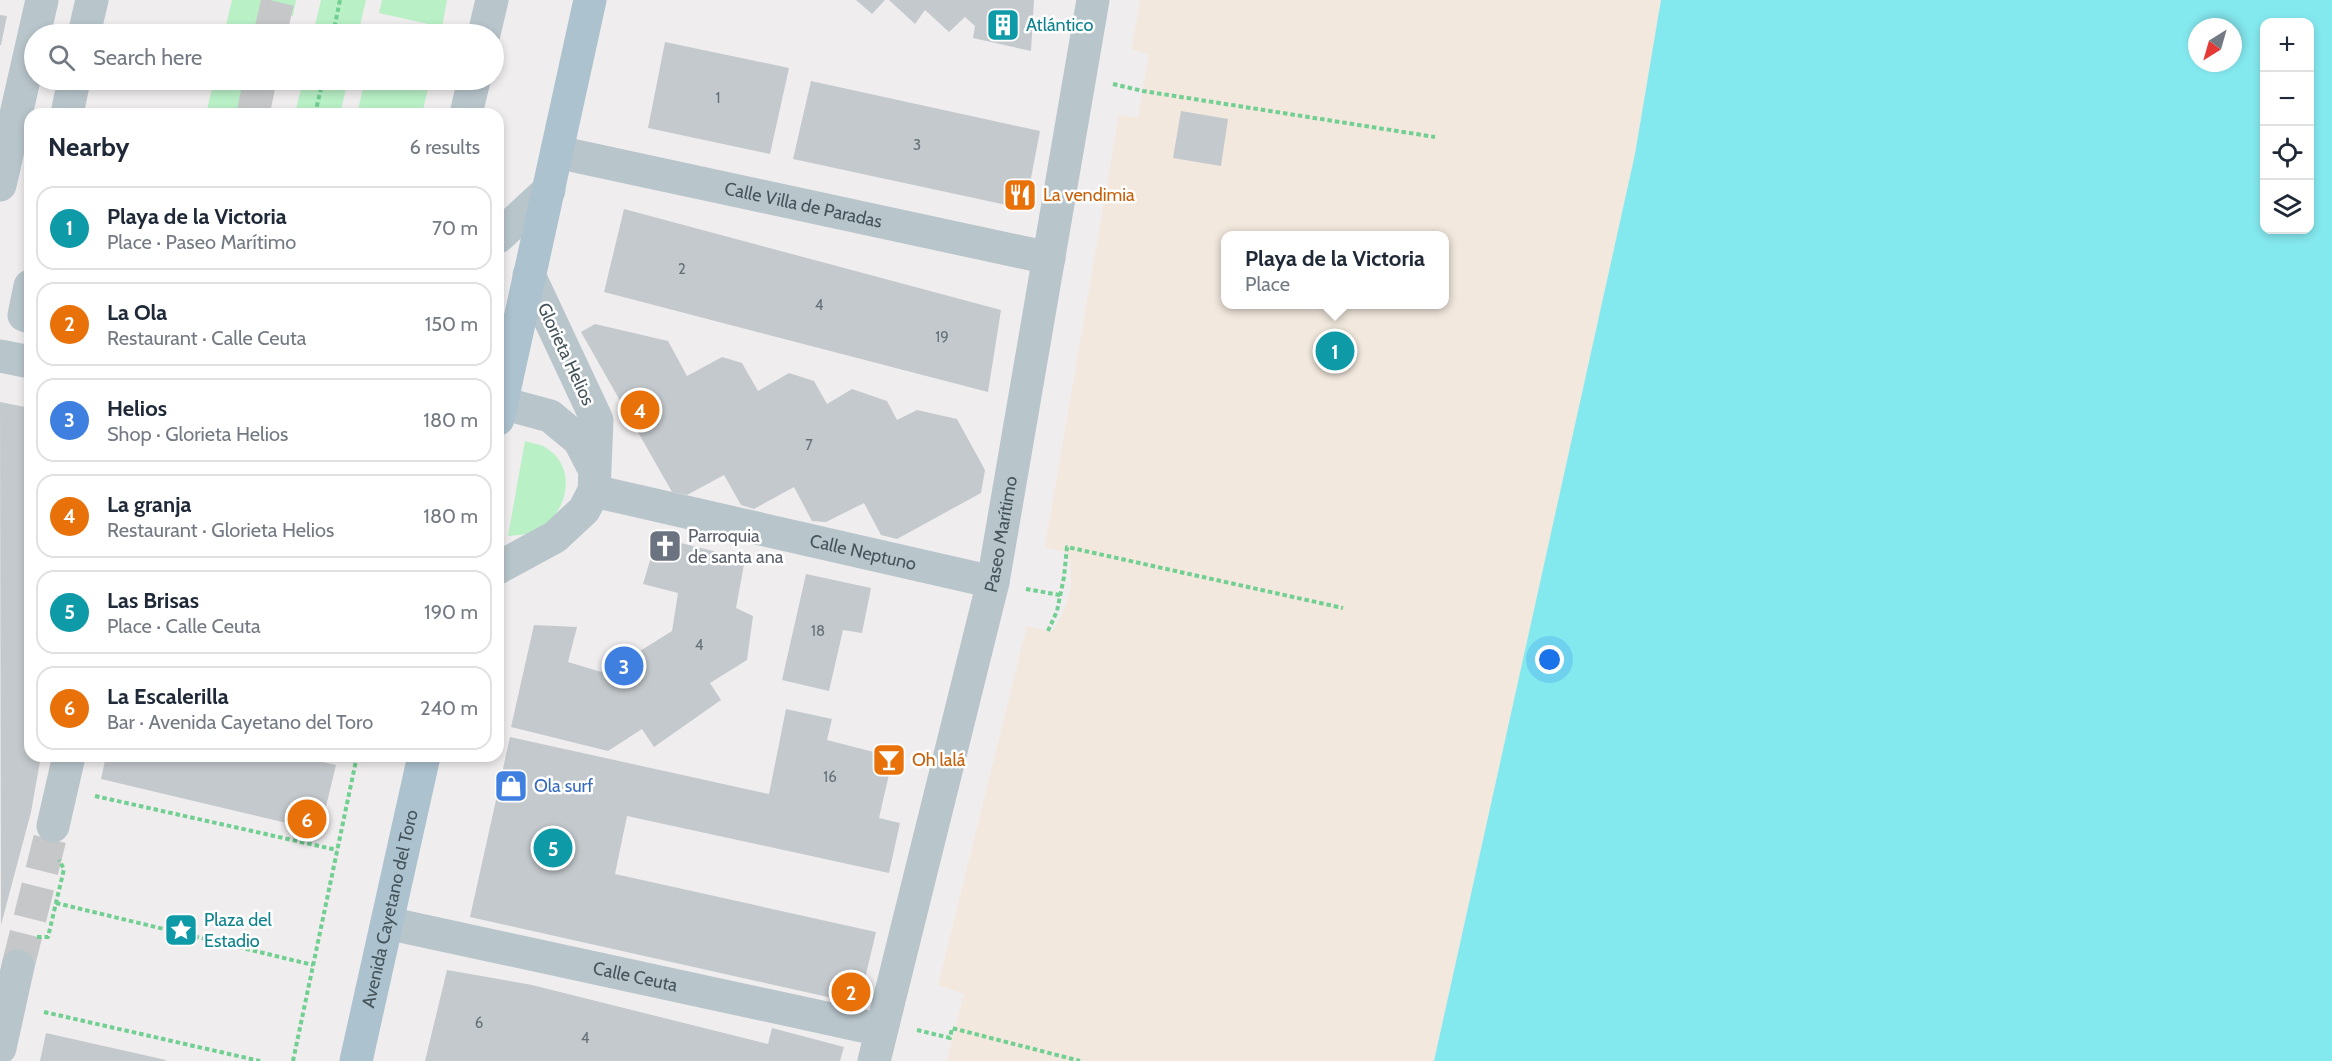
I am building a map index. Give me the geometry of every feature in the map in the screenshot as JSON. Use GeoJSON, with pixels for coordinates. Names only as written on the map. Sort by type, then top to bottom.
{"type":"FeatureCollection","features":[{"type":"Feature","properties":{"kind":"main road"},"geometry":{"type":"LineString","coordinates":[[504,393],[590,0]]}},
{"type":"Feature","properties":{"kind":"main road","name":"Avenida Cayetano del Toro"},"geometry":{"type":"LineString","coordinates":[[356,1061],[423,762]]}},
{"type":"Feature","properties":{"kind":"street"},"geometry":{"type":"LineString","coordinates":[[37,24],[42,0]]}},
{"type":"Feature","properties":{"kind":"street"},"geometry":{"type":"LineString","coordinates":[[86,24],[92,0]]}},
{"type":"Feature","properties":{"kind":"street"},"geometry":{"type":"LineString","coordinates":[[486,24],[492,0]]}},
{"type":"Feature","properties":{"kind":"street","name":"Paseo Marítimo"},"geometry":{"type":"LineString","coordinates":[[878,1046],[1008,585],[1049,258],[1093,0]]}},
{"type":"Feature","properties":{"kind":"street"},"geometry":{"type":"LineString","coordinates":[[0,184],[24,79]]}},
{"type":"Feature","properties":{"kind":"street"},"geometry":{"type":"LineString","coordinates":[[68,108],[72,90]]}},
{"type":"Feature","properties":{"kind":"street"},"geometry":{"type":"LineString","coordinates":[[467,108],[472,90]]}},
{"type":"Feature","properties":{"kind":"street","name":"Calle Villa de Paradas"},"geometry":{"type":"LineString","coordinates":[[557,152],[1049,258]]}},
{"type":"Feature","properties":{"kind":"street"},"geometry":{"type":"LineString","coordinates":[[504,231],[549,190]]}},
{"type":"Feature","properties":{"kind":"street","name":"Glorieta Helios"},"geometry":{"type":"LineString","coordinates":[[504,565],[555,537],[584,510],[594,480],[597,420],[530,275]]}},
{"type":"Feature","properties":{"kind":"street"},"geometry":{"type":"LineString","coordinates":[[0,356],[24,361]]}},
{"type":"Feature","properties":{"kind":"street","name":"Glorieta Helios"},"geometry":{"type":"LineString","coordinates":[[504,411],[550,416],[579,440],[594,480]]}},
{"type":"Feature","properties":{"kind":"street","name":"Calle Neptuno"},"geometry":{"type":"LineString","coordinates":[[594,480],[1008,585]]}},
{"type":"Feature","properties":{"kind":"street"},"geometry":{"type":"LineString","coordinates":[[53,838],[68,762]]}},
{"type":"Feature","properties":{"kind":"street","name":"Calle Ceuta"},"geometry":{"type":"LineString","coordinates":[[387,923],[878,1046]]}},
{"type":"Feature","properties":{"kind":"street"},"geometry":{"type":"LineString","coordinates":[[0,1048],[23,952]]}},
{"type":"Feature","properties":{"kind":"path"},"geometry":{"type":"LineString","coordinates":[[335,24],[340,0]]}},
{"type":"Feature","properties":{"kind":"path"},"geometry":{"type":"LineString","coordinates":[[1112,84],[1155,93],[1435,137]]}},
{"type":"Feature","properties":{"kind":"path"},"geometry":{"type":"LineString","coordinates":[[316,108],[321,90]]}},
{"type":"Feature","properties":{"kind":"path"},"geometry":{"type":"LineString","coordinates":[[1048,631],[1057,610],[1067,547],[1343,608]]}},
{"type":"Feature","properties":{"kind":"path"},"geometry":{"type":"LineString","coordinates":[[1008,585],[1060,596]]}},
{"type":"Feature","properties":{"kind":"path"},"geometry":{"type":"LineString","coordinates":[[293,1061],[356,762]]}},
{"type":"Feature","properties":{"kind":"path"},"geometry":{"type":"LineString","coordinates":[[62,788],[337,850]]}},
{"type":"Feature","properties":{"kind":"path"},"geometry":{"type":"LineString","coordinates":[[23,952],[48,937],[64,869],[53,838]]}},
{"type":"Feature","properties":{"kind":"path"},"geometry":{"type":"LineString","coordinates":[[56,903],[313,965]]}},
{"type":"Feature","properties":{"kind":"path"},"geometry":{"type":"LineString","coordinates":[[9,1003],[260,1061]]}},
{"type":"Feature","properties":{"kind":"path"},"geometry":{"type":"LineString","coordinates":[[916,1029],[950,1038],[952,1028],[1080,1061]]}},
{"type":"Feature","properties":{"kind":"green space"},"geometry":{"type":"Polygon","coordinates":[[[232,0],[296,0],[293,16],[271,11],[268,24],[226,24],[232,0]]]}},
{"type":"Feature","properties":{"kind":"green space"},"geometry":{"type":"Polygon","coordinates":[[[321,0],[366,0],[360,24],[315,24],[321,0]]]}},
{"type":"Feature","properties":{"kind":"green space"},"geometry":{"type":"Polygon","coordinates":[[[382,0],[447,0],[443,24],[428,24],[379,13],[382,0]]]}},
{"type":"Feature","properties":{"kind":"green space"},"geometry":{"type":"Polygon","coordinates":[[[212,90],[253,90],[249,108],[207,108],[212,90]]]}},
{"type":"Feature","properties":{"kind":"green space"},"geometry":{"type":"Polygon","coordinates":[[[301,90],[346,90],[341,108],[296,108],[301,90]]]}},
{"type":"Feature","properties":{"kind":"green space"},"geometry":{"type":"Polygon","coordinates":[[[363,90],[428,90],[423,108],[358,108],[363,90]]]}},
{"type":"Feature","properties":{"kind":"green space"},"geometry":{"type":"Polygon","coordinates":[[[525,441],[543,446],[554,454],[562,465],[565,489],[562,502],[547,523],[533,532],[508,536],[525,441]]]}},
{"type":"Feature","properties":{"kind":"sand"},"geometry":{"type":"Polygon","coordinates":[[[1140,0],[2120,0],[1851,1061],[947,1061],[964,994],[938,985],[1027,626],[1051,632],[1063,613],[1069,595],[1071,575],[1068,553],[1045,547],[1119,115],[1138,118],[1149,54],[1132,49],[1140,0]]]}},
{"type":"Feature","properties":{"kind":"water"},"geometry":{"type":"Polygon","coordinates":[[[1661,0],[2332,0],[2332,1061],[1434,1061],[1635,154],[1661,0]]]}},
{"type":"Feature","properties":{"kind":"building"},"geometry":{"type":"Polygon","coordinates":[[[856,0],[885,0],[872,14],[856,0]]]}},
{"type":"Feature","properties":{"kind":"building","name":"Atlántico"},"geometry":{"type":"Polygon","coordinates":[[[889,0],[1034,0],[1031,51],[973,38],[975,26],[965,17],[949,32],[925,10],[915,24],[889,0]]]}},
{"type":"Feature","properties":{"kind":"building"},"geometry":{"type":"Polygon","coordinates":[[[0,15],[7,16],[1,45],[0,45],[0,15]]]}},
{"type":"Feature","properties":{"kind":"building"},"geometry":{"type":"Polygon","coordinates":[[[665,42],[789,68],[770,154],[648,128],[665,42]]]}},
{"type":"Feature","properties":{"kind":"building"},"geometry":{"type":"Polygon","coordinates":[[[811,81],[1040,131],[1025,209],[793,159],[811,81]]]}},
{"type":"Feature","properties":{"kind":"building"},"geometry":{"type":"Polygon","coordinates":[[[1181,111],[1228,119],[1221,166],[1173,158],[1181,111]]]}},
{"type":"Feature","properties":{"kind":"building"},"geometry":{"type":"Polygon","coordinates":[[[624,209],[1001,310],[988,392],[604,292],[624,209]]]}},
{"type":"Feature","properties":{"kind":"building"},"geometry":{"type":"Polygon","coordinates":[[[595,324],[668,341],[687,376],[722,357],[742,363],[758,391],[789,373],[814,381],[827,404],[852,389],[887,401],[897,420],[917,410],[957,419],[985,470],[981,493],[897,539],[881,535],[864,503],[826,522],[812,521],[794,487],[754,509],[741,505],[724,475],[687,495],[672,492],[581,332],[595,324]]]}},
{"type":"Feature","properties":{"kind":"building"},"geometry":{"type":"Polygon","coordinates":[[[0,402],[24,407],[24,762],[40,762],[31,812],[1,925],[0,402]]]}},
{"type":"Feature","properties":{"kind":"building"},"geometry":{"type":"Polygon","coordinates":[[[657,537],[745,559],[736,608],[753,616],[747,660],[710,683],[721,700],[654,747],[642,729],[608,751],[511,727],[534,625],[577,627],[568,662],[605,673],[672,631],[678,593],[643,584],[657,537]]]}},
{"type":"Feature","properties":{"kind":"building"},"geometry":{"type":"Polygon","coordinates":[[[806,574],[871,588],[862,633],[843,630],[829,691],[782,680],[806,574]]]}},
{"type":"Feature","properties":{"kind":"building"},"geometry":{"type":"Polygon","coordinates":[[[786,709],[832,719],[827,740],[893,757],[879,818],[900,823],[889,873],[627,816],[615,874],[876,932],[859,1004],[470,917],[510,737],[769,794],[786,709]]]}},
{"type":"Feature","properties":{"kind":"building"},"geometry":{"type":"Polygon","coordinates":[[[105,762],[323,762],[336,765],[320,831],[101,779],[105,762]]]}},
{"type":"Feature","properties":{"kind":"building"},"geometry":{"type":"Polygon","coordinates":[[[447,970],[532,985],[768,1044],[772,1028],[844,1047],[840,1061],[425,1061],[447,970]]]}},
{"type":"Feature","properties":{"kind":"building"},"geometry":{"type":"Polygon","coordinates":[[[46,1033],[166,1060],[40,1061],[46,1033]]]}},
{"type":"Feature","properties":{"kind":"tunnel"},"geometry":{"type":"LineString","coordinates":[[272,24],[278,0]]}},
{"type":"Feature","properties":{"kind":"tunnel"},"geometry":{"type":"LineString","coordinates":[[254,108],[258,90]]}},
{"type":"Feature","properties":{"kind":"tunnel"},"geometry":{"type":"LineString","coordinates":[[18,966],[53,826]]}},
{"type":"Feature","properties":{"kind":"place","name":"Atlántico"},"geometry":{"type":"Point","coordinates":[1003,25]}},
{"type":"Feature","properties":{"kind":"place","name":"La vendimia"},"geometry":{"type":"Point","coordinates":[1020,195]}},
{"type":"Feature","properties":{"kind":"place","name":"Playa de la Victoria"},"geometry":{"type":"Point","coordinates":[1335,351]}},
{"type":"Feature","properties":{"kind":"place","name":"La granja"},"geometry":{"type":"Point","coordinates":[640,410]}},
{"type":"Feature","properties":{"kind":"place","name":"Parroquia de santa ana"},"geometry":{"type":"Point","coordinates":[665,546]}},
{"type":"Feature","properties":{"kind":"place","name":"Helios"},"geometry":{"type":"Point","coordinates":[624,666]}},
{"type":"Feature","properties":{"kind":"place","name":"Oh lalá"},"geometry":{"type":"Point","coordinates":[889,760]}},
{"type":"Feature","properties":{"kind":"place","name":"Ola surf"},"geometry":{"type":"Point","coordinates":[511,786]}},
{"type":"Feature","properties":{"kind":"place","name":"La Escalerilla"},"geometry":{"type":"Point","coordinates":[307,819]}},
{"type":"Feature","properties":{"kind":"place","name":"Las Brisas"},"geometry":{"type":"Point","coordinates":[553,848]}},
{"type":"Feature","properties":{"kind":"place","name":"Plaza del Estadio"},"geometry":{"type":"Point","coordinates":[181,930]}},
{"type":"Feature","properties":{"kind":"place","name":"La Ola"},"geometry":{"type":"Point","coordinates":[851,992]}}]}
